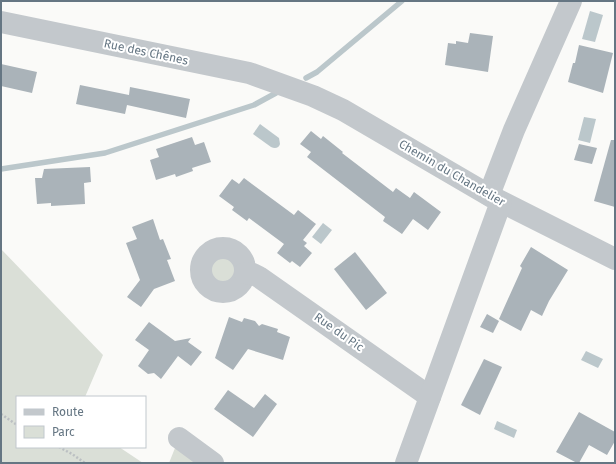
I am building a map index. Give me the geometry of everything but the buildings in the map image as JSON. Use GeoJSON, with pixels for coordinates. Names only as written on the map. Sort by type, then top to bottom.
{"type":"FeatureCollection","features":[{"type":"Feature","properties":{"kind":"street"},"geometry":{"type":"LineString","coordinates":[[406,463],[430,397],[495,199],[514,130],[571,1]]}},
{"type":"Feature","properties":{"kind":"street","name":"Rue des Chênes"},"geometry":{"type":"LineString","coordinates":[[1,22],[249,73],[290,88]]}},
{"type":"Feature","properties":{"kind":"street","name":"Chemin du Chandelier"},"geometry":{"type":"LineString","coordinates":[[290,88],[313,96],[343,110],[495,199],[615,259]]}},
{"type":"Feature","properties":{"kind":"street","name":"Rue du Pic"},"geometry":{"type":"LineString","coordinates":[[245,274],[252,274],[259,277],[430,397]]}},
{"type":"Feature","properties":{"kind":"street"},"geometry":{"type":"LineString","coordinates":[[178,438],[213,463]]}},
{"type":"Feature","properties":{"kind":"path"},"geometry":{"type":"LineString","coordinates":[[1,414],[16,424]]}},
{"type":"Feature","properties":{"kind":"path"},"geometry":{"type":"LineString","coordinates":[[61,448],[85,463]]}},
{"type":"Feature","properties":{"kind":"green space"},"geometry":{"type":"Polygon","coordinates":[[[1,249],[103,355],[85,396],[16,396],[16,448],[120,448],[143,463],[1,463],[1,249]]]}},
{"type":"Feature","properties":{"kind":"green space"},"geometry":{"type":"Polygon","coordinates":[[[223,253],[229,254],[236,260],[239,269],[238,275],[232,282],[223,285],[217,284],[210,278],[207,269],[208,263],[214,256],[223,253]]]}},
{"type":"Feature","properties":{"kind":"green space"},"geometry":{"type":"Polygon","coordinates":[[[177,443],[202,463],[169,463],[177,443]]]}},
{"type":"Feature","properties":{"kind":"shaded area"},"geometry":{"type":"Polygon","coordinates":[[[590,11],[603,15],[595,42],[582,39],[590,11]]]}},
{"type":"Feature","properties":{"kind":"shaded area"},"geometry":{"type":"Polygon","coordinates":[[[584,117],[596,119],[590,143],[578,140],[584,117]]]}},
{"type":"Feature","properties":{"kind":"shaded area"},"geometry":{"type":"Polygon","coordinates":[[[260,124],[279,138],[280,144],[278,147],[271,147],[253,134],[260,124]]]}},
{"type":"Feature","properties":{"kind":"shaded area"},"geometry":{"type":"Polygon","coordinates":[[[323,223],[332,230],[321,244],[312,237],[323,223]]]}},
{"type":"Feature","properties":{"kind":"shaded area"},"geometry":{"type":"Polygon","coordinates":[[[586,351],[603,359],[598,368],[581,360],[586,351]]]}},
{"type":"Feature","properties":{"kind":"shaded area"},"geometry":{"type":"Polygon","coordinates":[[[497,421],[517,430],[514,438],[494,429],[497,421]]]}},
{"type":"Feature","properties":{"kind":"waterway"},"geometry":{"type":"LineString","coordinates":[[306,78],[317,72],[402,1]]}},
{"type":"Feature","properties":{"kind":"waterway"},"geometry":{"type":"LineString","coordinates":[[1,169],[105,153],[254,105],[276,93]]}}]}
